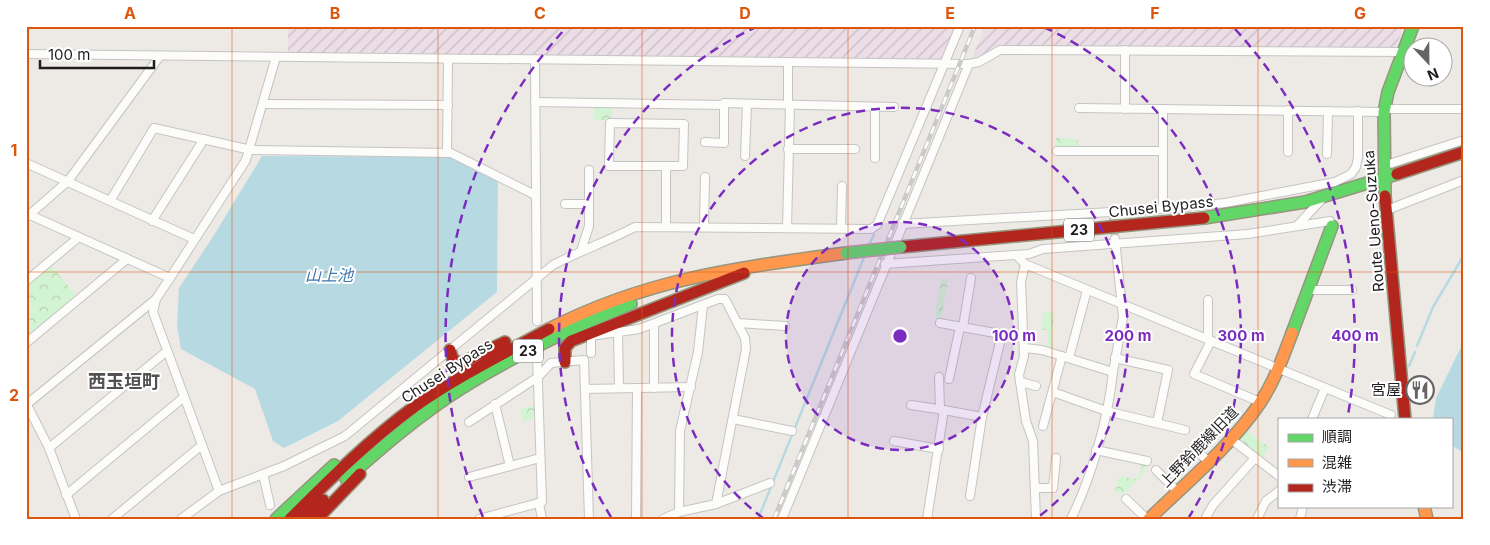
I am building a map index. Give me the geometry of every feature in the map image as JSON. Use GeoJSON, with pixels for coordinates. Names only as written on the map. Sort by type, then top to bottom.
{"type":"FeatureCollection","features":[{"type":"Feature","properties":{"kind":"main road","name":"Route Ueno-Suzuka"},"geometry":{"type":"LineString","coordinates":[[1409,38],[1413,26]]}},
{"type":"Feature","properties":{"kind":"main road","name":"Route Ueno-Suzuka"},"geometry":{"type":"LineString","coordinates":[[1402,57],[1388,92],[1385,110],[1383,180],[1405,416]]}},
{"type":"Feature","properties":{"kind":"main road","name":"Chusei Bypass"},"geometry":{"type":"LineString","coordinates":[[290,519],[383,432],[431,396],[479,366],[580,313],[624,296],[691,277],[735,268],[793,260],[901,247],[1229,215],[1297,204],[1383,180],[1464,152]]}},
{"type":"Feature","properties":{"kind":"main road","name":"上野鈴鹿線旧道"},"geometry":{"type":"LineString","coordinates":[[1148,519],[1231,439],[1260,402],[1278,368],[1310,290],[1332,226]]}},
{"type":"Feature","properties":{"kind":"main road","name":"Chusei Bypass"},"geometry":{"type":"LineString","coordinates":[[304,519],[397,436],[460,389],[579,325],[642,299],[685,285],[793,260]]}},
{"type":"Feature","properties":{"kind":"main road"},"geometry":{"type":"LineString","coordinates":[[565,362],[564,350],[571,341],[754,269]]}},
{"type":"Feature","properties":{"kind":"main road"},"geometry":{"type":"LineString","coordinates":[[450,350],[453,360],[460,363],[548,320],[589,305],[624,296]]}},
{"type":"Feature","properties":{"kind":"main road"},"geometry":{"type":"LineString","coordinates":[[276,519],[344,456],[383,432]]}},
{"type":"Feature","properties":{"kind":"main road"},"geometry":{"type":"LineString","coordinates":[[318,519],[397,436]]}},
{"type":"Feature","properties":{"kind":"street"},"geometry":{"type":"LineString","coordinates":[[181,519],[219,491],[284,466],[345,436],[553,265],[581,251],[606,243],[635,226],[871,229],[878,225],[946,64],[960,26]]}},
{"type":"Feature","properties":{"kind":"street"},"geometry":{"type":"LineString","coordinates":[[26,54],[448,60],[969,64],[984,60],[1000,50],[1402,52]]}},
{"type":"Feature","properties":{"kind":"street"},"geometry":{"type":"LineString","coordinates":[[1124,108],[1125,50]]}},
{"type":"Feature","properties":{"kind":"street"},"geometry":{"type":"LineString","coordinates":[[160,56],[68,181],[28,216],[170,278]]}},
{"type":"Feature","properties":{"kind":"street"},"geometry":{"type":"LineString","coordinates":[[76,519],[49,448],[29,414],[27,403],[156,299],[251,150],[276,57]]}},
{"type":"Feature","properties":{"kind":"street"},"geometry":{"type":"LineString","coordinates":[[447,152],[448,60]]}},
{"type":"Feature","properties":{"kind":"street"},"geometry":{"type":"LineString","coordinates":[[535,60],[536,321]]}},
{"type":"Feature","properties":{"kind":"street"},"geometry":{"type":"LineString","coordinates":[[787,228],[788,62]]}},
{"type":"Feature","properties":{"kind":"street"},"geometry":{"type":"LineString","coordinates":[[782,519],[885,264],[969,64]]}},
{"type":"Feature","properties":{"kind":"street"},"geometry":{"type":"LineString","coordinates":[[535,102],[724,105],[724,103],[894,107]]}},
{"type":"Feature","properties":{"kind":"street"},"geometry":{"type":"LineString","coordinates":[[263,104],[448,105]]}},
{"type":"Feature","properties":{"kind":"street"},"geometry":{"type":"LineString","coordinates":[[745,156],[747,104]]}},
{"type":"Feature","properties":{"kind":"street"},"geometry":{"type":"LineString","coordinates":[[705,142],[724,143],[724,105]]}},
{"type":"Feature","properties":{"kind":"street"},"geometry":{"type":"LineString","coordinates":[[875,107],[875,158]]}},
{"type":"Feature","properties":{"kind":"street"},"geometry":{"type":"LineString","coordinates":[[1079,108],[1328,111],[1464,109]]}},
{"type":"Feature","properties":{"kind":"street"},"geometry":{"type":"LineString","coordinates":[[1163,109],[1163,209]]}},
{"type":"Feature","properties":{"kind":"street"},"geometry":{"type":"LineString","coordinates":[[1288,110],[1288,152]]}},
{"type":"Feature","properties":{"kind":"street"},"geometry":{"type":"LineString","coordinates":[[1328,111],[1328,154]]}},
{"type":"Feature","properties":{"kind":"street"},"geometry":{"type":"LineString","coordinates":[[902,224],[1113,214],[1163,209],[1281,194],[1344,179],[1351,174],[1358,157],[1358,111]]}},
{"type":"Feature","properties":{"kind":"street"},"geometry":{"type":"LineString","coordinates":[[610,123],[684,124],[683,166],[666,166],[609,166],[610,123]]}},
{"type":"Feature","properties":{"kind":"street"},"geometry":{"type":"LineString","coordinates":[[110,201],[154,128],[251,150],[447,152],[535,195]]}},
{"type":"Feature","properties":{"kind":"street"},"geometry":{"type":"LineString","coordinates":[[152,220],[204,139]]}},
{"type":"Feature","properties":{"kind":"street"},"geometry":{"type":"LineString","coordinates":[[1384,166],[1464,140]]}},
{"type":"Feature","properties":{"kind":"street"},"geometry":{"type":"LineString","coordinates":[[788,149],[854,149]]}},
{"type":"Feature","properties":{"kind":"street"},"geometry":{"type":"LineString","coordinates":[[1057,151],[1162,151]]}},
{"type":"Feature","properties":{"kind":"street"},"geometry":{"type":"LineString","coordinates":[[26,163],[194,239]]}},
{"type":"Feature","properties":{"kind":"street"},"geometry":{"type":"LineString","coordinates":[[666,166],[666,226]]}},
{"type":"Feature","properties":{"kind":"street"},"geometry":{"type":"LineString","coordinates":[[581,251],[589,226],[588,170]]}},
{"type":"Feature","properties":{"kind":"street"},"geometry":{"type":"LineString","coordinates":[[704,226],[705,177]]}},
{"type":"Feature","properties":{"kind":"street"},"geometry":{"type":"LineString","coordinates":[[1387,210],[1464,180]]}},
{"type":"Feature","properties":{"kind":"street"},"geometry":{"type":"LineString","coordinates":[[841,228],[842,186]]}},
{"type":"Feature","properties":{"kind":"street"},"geometry":{"type":"LineString","coordinates":[[1297,226],[1324,197]]}},
{"type":"Feature","properties":{"kind":"street"},"geometry":{"type":"LineString","coordinates":[[564,204],[589,204]]}},
{"type":"Feature","properties":{"kind":"street"},"geometry":{"type":"LineString","coordinates":[[885,264],[1029,254],[1043,249],[1115,242],[1248,234],[1330,221],[1332,226]]}},
{"type":"Feature","properties":{"kind":"street"},"geometry":{"type":"LineString","coordinates":[[26,281],[79,237]]}},
{"type":"Feature","properties":{"kind":"street"},"geometry":{"type":"LineString","coordinates":[[1072,519],[1084,491],[1106,411],[1122,318],[1115,242]]}},
{"type":"Feature","properties":{"kind":"street"},"geometry":{"type":"LineString","coordinates":[[1016,254],[1025,264],[1278,368],[1389,417],[1405,416]]}},
{"type":"Feature","properties":{"kind":"street"},"geometry":{"type":"LineString","coordinates":[[26,343],[127,259]]}},
{"type":"Feature","properties":{"kind":"street"},"geometry":{"type":"LineString","coordinates":[[1025,264],[1021,282],[1024,348],[1019,375],[1026,421],[1033,441],[1036,519]]}},
{"type":"Feature","properties":{"kind":"street"},"geometry":{"type":"LineString","coordinates":[[949,379],[971,278]]}},
{"type":"Feature","properties":{"kind":"street"},"geometry":{"type":"LineString","coordinates":[[1043,426],[1087,290]]}},
{"type":"Feature","properties":{"kind":"street"},"geometry":{"type":"LineString","coordinates":[[1310,290],[1352,290]]}},
{"type":"Feature","properties":{"kind":"street"},"geometry":{"type":"LineString","coordinates":[[156,299],[154,312],[219,491]]}},
{"type":"Feature","properties":{"kind":"street"},"geometry":{"type":"LineString","coordinates":[[591,353],[591,336],[639,329],[718,299],[725,299],[745,338],[746,349],[716,504]]}},
{"type":"Feature","properties":{"kind":"street"},"geometry":{"type":"LineString","coordinates":[[1208,300],[1210,340],[1194,374],[1260,402]]}},
{"type":"Feature","properties":{"kind":"street"},"geometry":{"type":"LineString","coordinates":[[679,512],[680,431],[698,352],[703,306]]}},
{"type":"Feature","properties":{"kind":"street"},"geometry":{"type":"LineString","coordinates":[[738,323],[785,326]]}},
{"type":"Feature","properties":{"kind":"street"},"geometry":{"type":"LineString","coordinates":[[940,323],[1024,338]]}},
{"type":"Feature","properties":{"kind":"street"},"geometry":{"type":"LineString","coordinates":[[654,324],[654,388]]}},
{"type":"Feature","properties":{"kind":"street"},"geometry":{"type":"LineString","coordinates":[[618,332],[619,388]]}},
{"type":"Feature","properties":{"kind":"street"},"geometry":{"type":"LineString","coordinates":[[970,496],[982,417],[1002,334]]}},
{"type":"Feature","properties":{"kind":"street"},"geometry":{"type":"LineString","coordinates":[[1024,348],[1066,357],[1113,372]]}},
{"type":"Feature","properties":{"kind":"street"},"geometry":{"type":"LineString","coordinates":[[49,448],[167,351]]}},
{"type":"Feature","properties":{"kind":"street"},"geometry":{"type":"LineString","coordinates":[[478,519],[542,502],[537,354]]}},
{"type":"Feature","properties":{"kind":"street"},"geometry":{"type":"LineString","coordinates":[[1115,358],[1168,370],[1157,423]]}},
{"type":"Feature","properties":{"kind":"street"},"geometry":{"type":"LineString","coordinates":[[469,422],[538,377],[551,363],[584,360],[590,519]]}},
{"type":"Feature","properties":{"kind":"street"},"geometry":{"type":"LineString","coordinates":[[927,519],[939,449],[942,410],[940,377]]}},
{"type":"Feature","properties":{"kind":"street"},"geometry":{"type":"LineString","coordinates":[[1020,382],[1036,386]]}},
{"type":"Feature","properties":{"kind":"street"},"geometry":{"type":"LineString","coordinates":[[585,389],[691,387]]}},
{"type":"Feature","properties":{"kind":"street"},"geometry":{"type":"LineString","coordinates":[[636,388],[636,519]]}},
{"type":"Feature","properties":{"kind":"street"},"geometry":{"type":"LineString","coordinates":[[1312,418],[1325,388]]}},
{"type":"Feature","properties":{"kind":"street"},"geometry":{"type":"LineString","coordinates":[[1053,392],[1106,411],[1185,430]]}},
{"type":"Feature","properties":{"kind":"street"},"geometry":{"type":"LineString","coordinates":[[66,495],[184,397]]}},
{"type":"Feature","properties":{"kind":"street"},"geometry":{"type":"LineString","coordinates":[[495,404],[510,466]]}},
{"type":"Feature","properties":{"kind":"street"},"geometry":{"type":"LineString","coordinates":[[911,405],[982,417]]}},
{"type":"Feature","properties":{"kind":"street"},"geometry":{"type":"LineString","coordinates":[[733,419],[792,431]]}},
{"type":"Feature","properties":{"kind":"street"},"geometry":{"type":"LineString","coordinates":[[1231,439],[1278,475]]}},
{"type":"Feature","properties":{"kind":"street"},"geometry":{"type":"LineString","coordinates":[[894,442],[939,449]]}},
{"type":"Feature","properties":{"kind":"street"},"geometry":{"type":"LineString","coordinates":[[112,519],[202,445]]}},
{"type":"Feature","properties":{"kind":"street"},"geometry":{"type":"LineString","coordinates":[[1096,450],[1148,461]]}},
{"type":"Feature","properties":{"kind":"street"},"geometry":{"type":"LineString","coordinates":[[1192,451],[1199,453],[1208,461]]}},
{"type":"Feature","properties":{"kind":"street"},"geometry":{"type":"LineString","coordinates":[[469,477],[540,458]]}},
{"type":"Feature","properties":{"kind":"street"},"geometry":{"type":"LineString","coordinates":[[1035,488],[1053,488],[1056,458]]}},
{"type":"Feature","properties":{"kind":"street"},"geometry":{"type":"LineString","coordinates":[[1205,519],[1213,505],[1255,458]]}},
{"type":"Feature","properties":{"kind":"street"},"geometry":{"type":"LineString","coordinates":[[1156,470],[1177,492]]}},
{"type":"Feature","properties":{"kind":"street"},"geometry":{"type":"LineString","coordinates":[[263,474],[270,504]]}},
{"type":"Feature","properties":{"kind":"street"},"geometry":{"type":"LineString","coordinates":[[663,519],[679,512],[716,504],[770,483]]}},
{"type":"Feature","properties":{"kind":"street"},"geometry":{"type":"LineString","coordinates":[[1257,519],[1266,501],[1278,492]]}},
{"type":"Feature","properties":{"kind":"street"},"geometry":{"type":"LineString","coordinates":[[1126,499],[1148,519]]}},
{"type":"Feature","properties":{"kind":"street"},"geometry":{"type":"LineString","coordinates":[[539,503],[542,519]]}},
{"type":"Feature","properties":{"kind":"shaded area"},"geometry":{"type":"Polygon","coordinates":[[[288,26],[957,26],[944,57],[941,59],[288,53],[288,26]]]}},
{"type":"Feature","properties":{"kind":"shaded area"},"geometry":{"type":"Polygon","coordinates":[[[985,26],[1404,26],[1397,45],[1389,50],[994,47],[992,51],[977,60],[973,56],[985,26]]]}},
{"type":"Feature","properties":{"kind":"green space"},"geometry":{"type":"Polygon","coordinates":[[[594,105],[612,105],[612,120],[594,120],[594,105]]]}},
{"type":"Feature","properties":{"kind":"green space"},"geometry":{"type":"Polygon","coordinates":[[[1056,138],[1078,139],[1078,147],[1056,147],[1056,138]]]}},
{"type":"Feature","properties":{"kind":"green space"},"geometry":{"type":"Polygon","coordinates":[[[51,265],[77,297],[26,339],[26,285],[51,265]]]}},
{"type":"Feature","properties":{"kind":"green space"},"geometry":{"type":"Polygon","coordinates":[[[940,279],[948,280],[941,320],[936,319],[940,279]]]}},
{"type":"Feature","properties":{"kind":"green space"},"geometry":{"type":"Polygon","coordinates":[[[1043,312],[1054,312],[1051,349],[1047,348],[1048,330],[1042,330],[1043,312]]]}},
{"type":"Feature","properties":{"kind":"green space"},"geometry":{"type":"Polygon","coordinates":[[[535,405],[536,418],[523,422],[520,409],[535,405]]]}},
{"type":"Feature","properties":{"kind":"green space"},"geometry":{"type":"Polygon","coordinates":[[[1244,429],[1269,447],[1262,459],[1242,443],[1239,435],[1244,429]]]}},
{"type":"Feature","properties":{"kind":"green space"},"geometry":{"type":"Polygon","coordinates":[[[1142,463],[1146,464],[1142,476],[1123,494],[1115,492],[1119,476],[1135,479],[1139,475],[1142,463]]]}},
{"type":"Feature","properties":{"kind":"water","name":"山上池"},"geometry":{"type":"Polygon","coordinates":[[[262,156],[450,157],[498,179],[497,292],[338,421],[284,448],[273,441],[255,389],[181,349],[177,326],[179,288],[262,156]]]}},
{"type":"Feature","properties":{"kind":"water"},"geometry":{"type":"Polygon","coordinates":[[[1464,341],[1464,453],[1452,446],[1452,418],[1433,418],[1436,398],[1464,341]]]}},
{"type":"Feature","properties":{"kind":"waterway"},"geometry":{"type":"LineString","coordinates":[[869,245],[874,235]]}},
{"type":"Feature","properties":{"kind":"waterway"},"geometry":{"type":"LineString","coordinates":[[758,519],[865,255]]}},
{"type":"Feature","properties":{"kind":"waterway"},"geometry":{"type":"LineString","coordinates":[[1417,346],[1433,307],[1464,255]]}},
{"type":"Feature","properties":{"kind":"waterway"},"geometry":{"type":"LineString","coordinates":[[1409,366],[1415,352]]}},
{"type":"Feature","properties":{"kind":"tunnel"},"geometry":{"type":"LineString","coordinates":[[1113,216],[1115,239]]}},
{"type":"Feature","properties":{"kind":"railway"},"geometry":{"type":"LineString","coordinates":[[774,519],[975,26]]}},
{"type":"Feature","properties":{"kind":"traffic: fast"},"geometry":{"type":"LineString","coordinates":[[1385,196],[1384,112],[1388,92],[1413,26]]}},
{"type":"Feature","properties":{"kind":"traffic: fast"},"geometry":{"type":"LineString","coordinates":[[1204,218],[1305,202],[1397,174]]}},
{"type":"Feature","properties":{"kind":"traffic: fast"},"geometry":{"type":"LineString","coordinates":[[1292,333],[1332,226]]}},
{"type":"Feature","properties":{"kind":"traffic: fast"},"geometry":{"type":"LineString","coordinates":[[846,253],[901,247]]}},
{"type":"Feature","properties":{"kind":"traffic: fast"},"geometry":{"type":"LineString","coordinates":[[346,479],[415,420],[460,389],[544,343],[631,304]]}},
{"type":"Feature","properties":{"kind":"traffic: fast"},"geometry":{"type":"LineString","coordinates":[[276,519],[334,465]]}},
{"type":"Feature","properties":{"kind":"traffic: slow"},"geometry":{"type":"LineString","coordinates":[[549,329],[586,312],[658,286],[730,270],[846,253]]}},
{"type":"Feature","properties":{"kind":"traffic: slow"},"geometry":{"type":"LineString","coordinates":[[1149,519],[1208,464],[1248,419],[1270,387],[1292,333]]}},
{"type":"Feature","properties":{"kind":"traffic: slow"},"geometry":{"type":"LineString","coordinates":[[1424,508],[1427,519]]}},
{"type":"Feature","properties":{"kind":"traffic: jam"},"geometry":{"type":"LineString","coordinates":[[1397,174],[1464,152]]}},
{"type":"Feature","properties":{"kind":"traffic: jam"},"geometry":{"type":"LineString","coordinates":[[1385,196],[1405,418]]}},
{"type":"Feature","properties":{"kind":"traffic: jam"},"geometry":{"type":"LineString","coordinates":[[901,247],[1204,218]]}},
{"type":"Feature","properties":{"kind":"traffic: jam"},"geometry":{"type":"LineString","coordinates":[[565,362],[565,348],[571,341],[744,273]]}},
{"type":"Feature","properties":{"kind":"traffic: jam"},"geometry":{"type":"LineString","coordinates":[[290,519],[365,447],[414,407],[463,376],[549,329]]}},
{"type":"Feature","properties":{"kind":"traffic: jam"},"geometry":{"type":"LineString","coordinates":[[450,350],[453,360],[461,363],[505,342]]}},
{"type":"Feature","properties":{"kind":"traffic: jam"},"geometry":{"type":"LineString","coordinates":[[317,519],[360,474]]}},
{"type":"Feature","properties":{"kind":"traffic: jam"},"geometry":{"type":"LineString","coordinates":[[304,519],[323,500]]}},
{"type":"Feature","properties":{"kind":"place","name":"宮屋"},"geometry":{"type":"Point","coordinates":[1420,390]}},
{"type":"Feature","properties":{"kind":"district","name":"西玉垣町"},"geometry":{"type":"Point","coordinates":[124,382]}}]}
